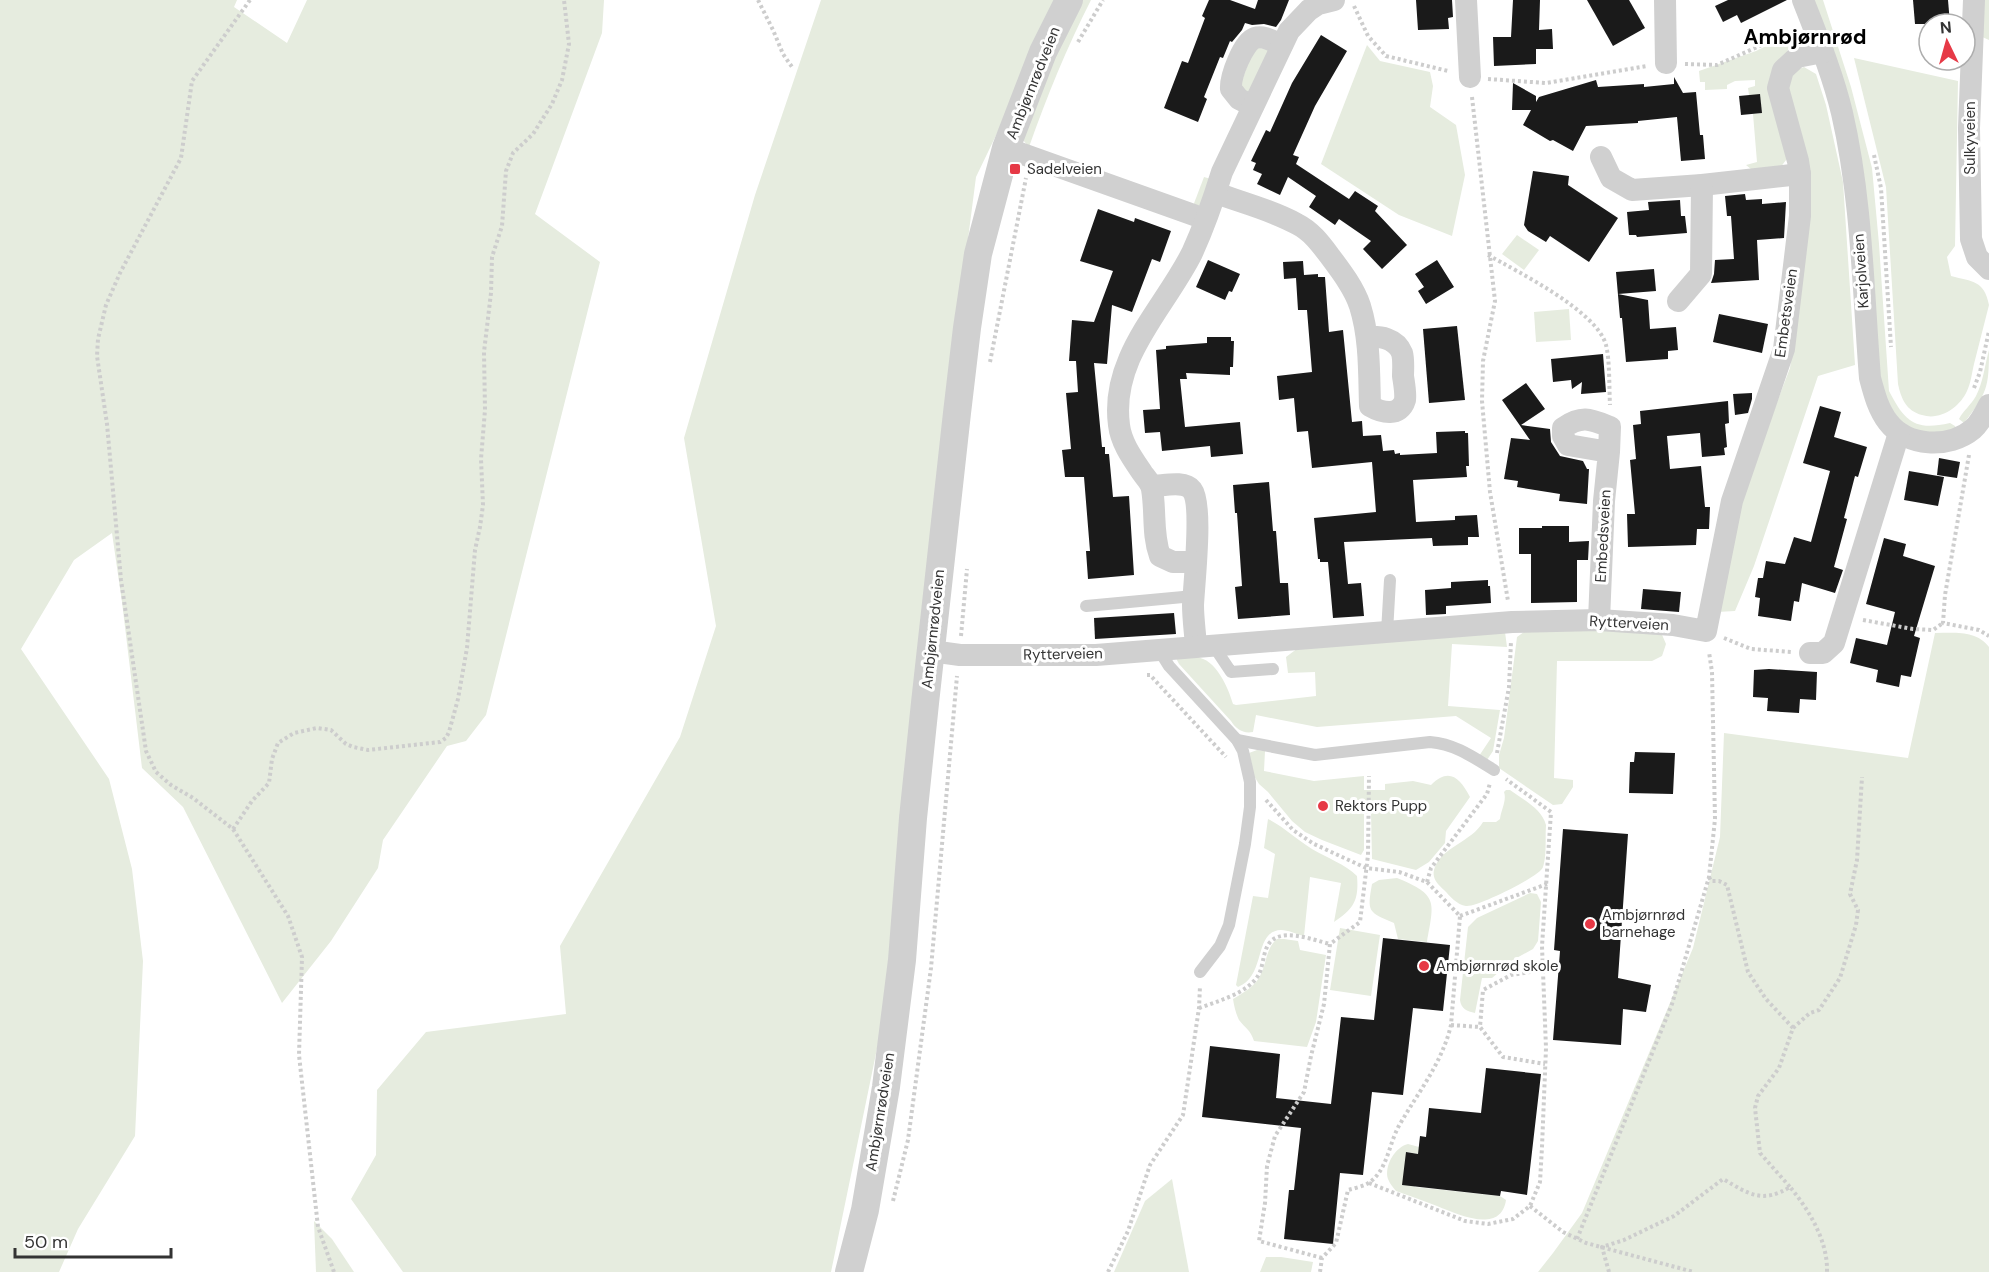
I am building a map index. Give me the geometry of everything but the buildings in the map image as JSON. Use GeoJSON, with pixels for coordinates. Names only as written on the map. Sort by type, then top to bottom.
{"type":"FeatureCollection","features":[{"type":"Feature","properties":{"kind":"street","name":"Ambjørnrødveien"},"geometry":{"type":"LineString","coordinates":[[849,1272],[865,1210],[886,1087],[902,960],[913,818],[931,651],[967,328],[978,254],[1019,153],[1043,52],[1069,0]]}},
{"type":"Feature","properties":{"kind":"street"},"geometry":{"type":"LineString","coordinates":[[1195,562],[1173,562],[1160,556],[1156,543],[1152,486],[1125,447],[1119,428],[1118,395],[1127,362],[1137,340],[1168,294],[1192,252],[1222,172],[1289,31],[1304,14],[1318,4],[1334,0]]}},
{"type":"Feature","properties":{"kind":"street"},"geometry":{"type":"LineString","coordinates":[[1466,0],[1470,77]]}},
{"type":"Feature","properties":{"kind":"street"},"geometry":{"type":"LineString","coordinates":[[1665,0],[1666,63]]}},
{"type":"Feature","properties":{"kind":"street","name":"Karjolveien"},"geometry":{"type":"LineString","coordinates":[[1803,0],[1823,52],[1841,111],[1854,180],[1870,378],[1876,401],[1888,422],[1899,433]]}},
{"type":"Feature","properties":{"kind":"street","name":"Sulkyveien"},"geometry":{"type":"LineString","coordinates":[[1974,0],[1969,128],[1971,239],[1977,257],[1989,269]]}},
{"type":"Feature","properties":{"kind":"street"},"geometry":{"type":"LineString","coordinates":[[1253,106],[1234,95],[1231,88],[1232,76],[1244,48],[1250,40],[1263,37],[1282,45]]}},
{"type":"Feature","properties":{"kind":"street","name":"Embetsveien"},"geometry":{"type":"LineString","coordinates":[[1707,631],[1732,501],[1784,349],[1800,216],[1800,174],[1778,88],[1783,70],[1797,57],[1823,52]]}},
{"type":"Feature","properties":{"kind":"street"},"geometry":{"type":"LineString","coordinates":[[1019,153],[1114,181],[1205,219]]}},
{"type":"Feature","properties":{"kind":"street"},"geometry":{"type":"LineString","coordinates":[[1601,156],[1611,178],[1632,190],[1702,185],[1735,173],[1800,174]]}},
{"type":"Feature","properties":{"kind":"street"},"geometry":{"type":"LineString","coordinates":[[1678,301],[1701,274],[1702,185]]}},
{"type":"Feature","properties":{"kind":"street"},"geometry":{"type":"LineString","coordinates":[[1216,193],[1279,215],[1299,224],[1314,236],[1341,270],[1352,290],[1359,304],[1367,337]]}},
{"type":"Feature","properties":{"kind":"street"},"geometry":{"type":"LineString","coordinates":[[1810,653],[1823,653],[1834,643],[1899,433],[1919,442],[1948,441],[1974,429],[1981,398]]}},
{"type":"Feature","properties":{"kind":"street"},"geometry":{"type":"LineString","coordinates":[[1610,427],[1583,419],[1563,428],[1563,436],[1568,445],[1610,452]]}},
{"type":"Feature","properties":{"kind":"street","name":"Embedsveien"},"geometry":{"type":"LineString","coordinates":[[1599,620],[1610,427]]}},
{"type":"Feature","properties":{"kind":"street"},"geometry":{"type":"LineString","coordinates":[[1152,486],[1182,484],[1193,491],[1198,543],[1194,597],[1204,646]]}},
{"type":"Feature","properties":{"kind":"street","name":"Rytterveien"},"geometry":{"type":"LineString","coordinates":[[931,651],[958,665],[1512,622],[1599,620],[1673,625],[1707,631]]}},
{"type":"Feature","properties":{"kind":"lane"},"geometry":{"type":"LineString","coordinates":[[1386,632],[1390,580]]}},
{"type":"Feature","properties":{"kind":"lane"},"geometry":{"type":"LineString","coordinates":[[1086,606],[1194,597]]}},
{"type":"Feature","properties":{"kind":"lane"},"geometry":{"type":"LineString","coordinates":[[1204,646],[1231,672],[1273,669]]}},
{"type":"Feature","properties":{"kind":"lane"},"geometry":{"type":"LineString","coordinates":[[1159,650],[1169,666],[1238,740],[1250,782],[1250,807],[1245,844],[1228,925],[1220,946],[1200,972]]}},
{"type":"Feature","properties":{"kind":"lane"},"geometry":{"type":"LineString","coordinates":[[1238,740],[1315,754],[1430,742],[1443,743],[1468,754],[1494,770]]}},
{"type":"Feature","properties":{"kind":"path"},"geometry":{"type":"LineString","coordinates":[[250,0],[192,81],[181,158],[120,273],[106,305],[98,339],[97,356],[107,424],[121,580],[146,751],[156,772],[233,829],[288,916],[302,957],[299,1055],[318,1227],[334,1272]]}},
{"type":"Feature","properties":{"kind":"path"},"geometry":{"type":"LineString","coordinates":[[233,829],[252,801],[269,783],[272,759],[278,744],[294,733],[317,728],[331,730],[346,744],[368,750],[440,742],[449,732],[458,699],[467,648],[475,550],[483,505],[481,459],[485,402],[483,359],[491,293],[492,257],[502,226],[502,206],[509,160],[513,153],[533,134],[552,104],[562,80],[569,44],[564,0]]}},
{"type":"Feature","properties":{"kind":"path"},"geometry":{"type":"LineString","coordinates":[[758,0],[783,54],[792,67]]}},
{"type":"Feature","properties":{"kind":"path"},"geometry":{"type":"LineString","coordinates":[[1074,48],[1103,0]]}},
{"type":"Feature","properties":{"kind":"path"},"geometry":{"type":"LineString","coordinates":[[1351,0],[1368,36],[1386,56],[1470,77],[1545,83],[1666,63],[1717,65],[1812,23]]}},
{"type":"Feature","properties":{"kind":"path"},"geometry":{"type":"LineString","coordinates":[[1470,77],[1488,255],[1495,301],[1483,361],[1482,401],[1490,492],[1512,622]]}},
{"type":"Feature","properties":{"kind":"path"},"geometry":{"type":"LineString","coordinates":[[1872,146],[1881,188],[1892,356]]}},
{"type":"Feature","properties":{"kind":"path"},"geometry":{"type":"LineString","coordinates":[[989,367],[1019,209],[1019,153]]}},
{"type":"Feature","properties":{"kind":"path"},"geometry":{"type":"LineString","coordinates":[[1488,255],[1569,303],[1600,331],[1606,345],[1610,427]]}},
{"type":"Feature","properties":{"kind":"path"},"geometry":{"type":"LineString","coordinates":[[1981,398],[1980,372],[1989,331]]}},
{"type":"Feature","properties":{"kind":"path"},"geometry":{"type":"LineString","coordinates":[[1943,623],[1945,594],[1969,454]]}},
{"type":"Feature","properties":{"kind":"path"},"geometry":{"type":"LineString","coordinates":[[892,1206],[908,1140],[931,968],[967,562]]}},
{"type":"Feature","properties":{"kind":"path"},"geometry":{"type":"LineString","coordinates":[[1843,615],[1913,629],[1932,630],[1943,623],[1978,630],[1989,636]]}},
{"type":"Feature","properties":{"kind":"path"},"geometry":{"type":"LineString","coordinates":[[1707,631],[1751,650],[1810,653]]}},
{"type":"Feature","properties":{"kind":"path"},"geometry":{"type":"LineString","coordinates":[[1577,1239],[1672,1004],[1710,879],[1715,819],[1715,748],[1712,672],[1707,631]]}},
{"type":"Feature","properties":{"kind":"path"},"geometry":{"type":"LineString","coordinates":[[958,665],[968,676]]}},
{"type":"Feature","properties":{"kind":"path"},"geometry":{"type":"LineString","coordinates":[[1139,675],[1150,675],[1293,830],[1314,844],[1366,868],[1400,872],[1427,882],[1460,916],[1451,1025],[1447,1041],[1426,1084],[1399,1126],[1382,1168],[1370,1183],[1348,1190],[1336,1244],[1322,1258],[1320,1272]]}},
{"type":"Feature","properties":{"kind":"path"},"geometry":{"type":"LineString","coordinates":[[1370,1183],[1465,1221],[1488,1224],[1513,1219],[1530,1206],[1540,1182],[1545,1064],[1542,946],[1551,812],[1494,770]]}},
{"type":"Feature","properties":{"kind":"path"},"geometry":{"type":"LineString","coordinates":[[1199,1008],[1232,996],[1259,975],[1267,947],[1272,939],[1291,936],[1330,944],[1360,922],[1366,868],[1370,776]]}},
{"type":"Feature","properties":{"kind":"path"},"geometry":{"type":"LineString","coordinates":[[1827,1272],[1827,1260],[1814,1220],[1790,1187],[1760,1153],[1755,1108],[1758,1096],[1779,1068],[1793,1028],[1810,1014],[1819,1010],[1840,978],[1856,925],[1857,910],[1850,894],[1857,860],[1862,777]]}},
{"type":"Feature","properties":{"kind":"path"},"geometry":{"type":"LineString","coordinates":[[1710,879],[1727,885],[1748,972],[1766,999],[1793,1028]]}},
{"type":"Feature","properties":{"kind":"path"},"geometry":{"type":"LineString","coordinates":[[1460,916],[1547,884]]}},
{"type":"Feature","properties":{"kind":"path"},"geometry":{"type":"LineString","coordinates":[[1322,1258],[1258,1240],[1265,1203],[1267,1166],[1275,1136],[1304,1092],[1324,1004],[1330,944]]}},
{"type":"Feature","properties":{"kind":"path"},"geometry":{"type":"LineString","coordinates":[[1543,970],[1511,975],[1483,990],[1480,1027],[1503,1057],[1545,1064]]}},
{"type":"Feature","properties":{"kind":"path"},"geometry":{"type":"LineString","coordinates":[[1108,1272],[1128,1231],[1150,1165],[1183,1115],[1199,1008],[1200,972]]}},
{"type":"Feature","properties":{"kind":"path"},"geometry":{"type":"LineString","coordinates":[[1451,1025],[1480,1027]]}},
{"type":"Feature","properties":{"kind":"path"},"geometry":{"type":"LineString","coordinates":[[1602,1247],[1624,1240],[1674,1216],[1723,1179],[1747,1193],[1764,1197],[1778,1194],[1790,1187]]}},
{"type":"Feature","properties":{"kind":"path"},"geometry":{"type":"LineString","coordinates":[[1530,1206],[1563,1232],[1577,1239],[1694,1272]]}},
{"type":"Feature","properties":{"kind":"path"},"geometry":{"type":"LineString","coordinates":[[1602,1247],[1609,1272]]}},
{"type":"Feature","properties":{"kind":"shaded area"},"geometry":{"type":"Polygon","coordinates":[[[0,0],[237,0],[234,7],[287,43],[307,0],[604,0],[602,33],[535,214],[600,262],[486,715],[466,741],[447,746],[383,840],[378,868],[331,941],[282,1003],[183,807],[142,768],[112,533],[74,560],[21,649],[109,779],[132,869],[143,961],[135,1136],[78,1229],[59,1272],[0,1272],[0,0]]]}},
{"type":"Feature","properties":{"kind":"shaded area"},"geometry":{"type":"Polygon","coordinates":[[[821,0],[1061,0],[976,177],[942,440],[886,1005],[831,1272],[403,1272],[351,1199],[376,1155],[377,1090],[426,1032],[566,1014],[560,946],[680,737],[716,626],[684,438],[755,195],[821,0]]]}},
{"type":"Feature","properties":{"kind":"shaded area"},"geometry":{"type":"Polygon","coordinates":[[[1080,0],[1091,0],[1058,72],[1029,147],[1023,140],[1041,85],[1080,0]]]}},
{"type":"Feature","properties":{"kind":"shaded area"},"geometry":{"type":"Polygon","coordinates":[[[1813,0],[1823,0],[1851,87],[1872,168],[1889,391],[1900,410],[1912,422],[1928,426],[1950,423],[1957,431],[1935,435],[1902,426],[1884,401],[1813,0]]]}},
{"type":"Feature","properties":{"kind":"shaded area"},"geometry":{"type":"Polygon","coordinates":[[[1981,0],[1989,0],[1989,40],[1980,36],[1981,0]]]}},
{"type":"Feature","properties":{"kind":"shaded area"},"geometry":{"type":"Polygon","coordinates":[[[1784,37],[1790,43],[1787,53],[1789,156],[1780,168],[1757,174],[1746,165],[1757,162],[1753,114],[1761,113],[1749,95],[1748,88],[1755,86],[1755,80],[1735,81],[1727,85],[1727,89],[1705,90],[1705,82],[1700,82],[1699,71],[1756,51],[1784,37]]]}},
{"type":"Feature","properties":{"kind":"shaded area"},"geometry":{"type":"Polygon","coordinates":[[[1367,45],[1380,61],[1430,72],[1433,86],[1430,107],[1456,125],[1465,175],[1452,236],[1399,215],[1321,164],[1367,45]]]}},
{"type":"Feature","properties":{"kind":"shaded area"},"geometry":{"type":"Polygon","coordinates":[[[1254,47],[1271,50],[1255,93],[1238,92],[1254,47]]]}},
{"type":"Feature","properties":{"kind":"shaded area"},"geometry":{"type":"Polygon","coordinates":[[[1854,58],[1958,81],[1955,246],[1947,257],[1951,276],[1981,286],[1989,305],[1967,391],[1954,407],[1936,416],[1922,415],[1908,407],[1898,384],[1886,187],[1854,58]]]}},
{"type":"Feature","properties":{"kind":"shaded area"},"geometry":{"type":"Polygon","coordinates":[[[1804,67],[1816,74],[1826,105],[1843,182],[1855,365],[1818,376],[1754,566],[1735,611],[1717,612],[1738,505],[1790,368],[1807,246],[1787,89],[1794,71],[1804,67]]]}},
{"type":"Feature","properties":{"kind":"shaded area"},"geometry":{"type":"Polygon","coordinates":[[[1204,177],[1211,179],[1204,205],[1193,206],[1204,177]]]}},
{"type":"Feature","properties":{"kind":"shaded area"},"geometry":{"type":"Polygon","coordinates":[[[1517,235],[1539,250],[1524,270],[1502,254],[1517,235]]]}},
{"type":"Feature","properties":{"kind":"shaded area"},"geometry":{"type":"Polygon","coordinates":[[[1569,309],[1571,340],[1536,342],[1534,312],[1569,309]]]}},
{"type":"Feature","properties":{"kind":"shaded area"},"geometry":{"type":"Polygon","coordinates":[[[1989,350],[1985,390],[1964,423],[1959,419],[1978,391],[1989,350]]]}},
{"type":"Feature","properties":{"kind":"shaded area"},"geometry":{"type":"Polygon","coordinates":[[[1528,629],[1660,630],[1666,644],[1662,656],[1652,661],[1557,661],[1554,778],[1573,780],[1573,787],[1562,804],[1553,805],[1499,768],[1517,637],[1528,629]]]}},
{"type":"Feature","properties":{"kind":"shaded area"},"geometry":{"type":"Polygon","coordinates":[[[1505,632],[1507,647],[1452,644],[1448,706],[1500,710],[1493,751],[1487,760],[1479,756],[1491,738],[1456,716],[1317,727],[1256,715],[1253,732],[1243,732],[1235,726],[1176,658],[1196,657],[1210,663],[1220,675],[1233,704],[1236,705],[1316,696],[1315,672],[1288,673],[1286,657],[1302,645],[1505,632]]]}},
{"type":"Feature","properties":{"kind":"shaded area"},"geometry":{"type":"Polygon","coordinates":[[[1935,633],[1971,635],[1989,647],[1989,1272],[1538,1272],[1582,1213],[1693,948],[1720,837],[1724,733],[1908,758],[1935,633]]]}},
{"type":"Feature","properties":{"kind":"shaded area"},"geometry":{"type":"Polygon","coordinates":[[[1257,750],[1265,751],[1264,771],[1314,781],[1364,776],[1364,790],[1385,790],[1385,784],[1413,781],[1431,785],[1449,776],[1458,780],[1470,797],[1446,831],[1445,843],[1429,862],[1416,870],[1372,859],[1371,813],[1364,814],[1364,850],[1361,855],[1305,832],[1292,821],[1254,776],[1249,753],[1257,750]]]}},
{"type":"Feature","properties":{"kind":"shaded area"},"geometry":{"type":"Polygon","coordinates":[[[1506,790],[1510,790],[1532,805],[1544,819],[1546,846],[1543,867],[1532,877],[1508,891],[1472,905],[1460,904],[1435,879],[1434,870],[1437,862],[1449,850],[1472,835],[1483,822],[1496,822],[1500,819],[1506,790]]]}},
{"type":"Feature","properties":{"kind":"shaded area"},"geometry":{"type":"Polygon","coordinates":[[[1268,819],[1357,876],[1356,898],[1351,908],[1334,922],[1341,883],[1310,877],[1304,936],[1284,930],[1272,932],[1263,945],[1253,973],[1238,987],[1236,985],[1253,896],[1268,898],[1275,854],[1264,848],[1268,819]]]}},
{"type":"Feature","properties":{"kind":"shaded area"},"geometry":{"type":"Polygon","coordinates":[[[1397,878],[1420,890],[1427,895],[1430,901],[1432,909],[1427,942],[1398,939],[1394,923],[1371,910],[1372,884],[1379,880],[1397,878]]]}},
{"type":"Feature","properties":{"kind":"shaded area"},"geometry":{"type":"Polygon","coordinates":[[[1530,893],[1537,894],[1541,902],[1538,941],[1533,949],[1513,960],[1492,978],[1482,978],[1475,1013],[1463,1008],[1460,1000],[1468,927],[1477,918],[1530,893]]]}},
{"type":"Feature","properties":{"kind":"shaded area"},"geometry":{"type":"Polygon","coordinates":[[[1340,928],[1380,935],[1371,996],[1330,990],[1340,928]]]}},
{"type":"Feature","properties":{"kind":"shaded area"},"geometry":{"type":"Polygon","coordinates":[[[1277,939],[1298,941],[1300,950],[1326,955],[1316,1022],[1307,1047],[1254,1041],[1239,1020],[1235,1010],[1233,999],[1249,989],[1259,978],[1269,951],[1277,939]]]}},
{"type":"Feature","properties":{"kind":"shaded area"},"geometry":{"type":"Polygon","coordinates":[[[1408,1144],[1419,1147],[1418,1154],[1407,1152],[1415,1187],[1500,1196],[1506,1200],[1502,1211],[1496,1217],[1487,1219],[1466,1217],[1396,1191],[1388,1179],[1389,1163],[1399,1149],[1408,1144]]]}},
{"type":"Feature","properties":{"kind":"shaded area"},"geometry":{"type":"Polygon","coordinates":[[[1172,1179],[1189,1272],[1114,1272],[1145,1201],[1172,1179]]]}},
{"type":"Feature","properties":{"kind":"shaded area"},"geometry":{"type":"Polygon","coordinates":[[[314,1221],[332,1239],[354,1272],[316,1272],[314,1221]]]}},
{"type":"Feature","properties":{"kind":"shaded area"},"geometry":{"type":"Polygon","coordinates":[[[1266,1257],[1313,1262],[1311,1272],[1260,1272],[1266,1257]]]}},
{"type":"Feature","properties":{"kind":"place","name":"Sadelveien"},"geometry":{"type":"Point","coordinates":[1015,169]}},
{"type":"Feature","properties":{"kind":"place","name":"Rektors Pupp"},"geometry":{"type":"Point","coordinates":[1323,806]}},
{"type":"Feature","properties":{"kind":"place","name":"Ambjørnrød barnehage"},"geometry":{"type":"Point","coordinates":[1590,924]}},
{"type":"Feature","properties":{"kind":"place","name":"Ambjørnrød skole"},"geometry":{"type":"Point","coordinates":[1424,966]}},
{"type":"Feature","properties":{"kind":"district","name":"Ambjørnrød"},"geometry":{"type":"Point","coordinates":[1805,37]}}]}
